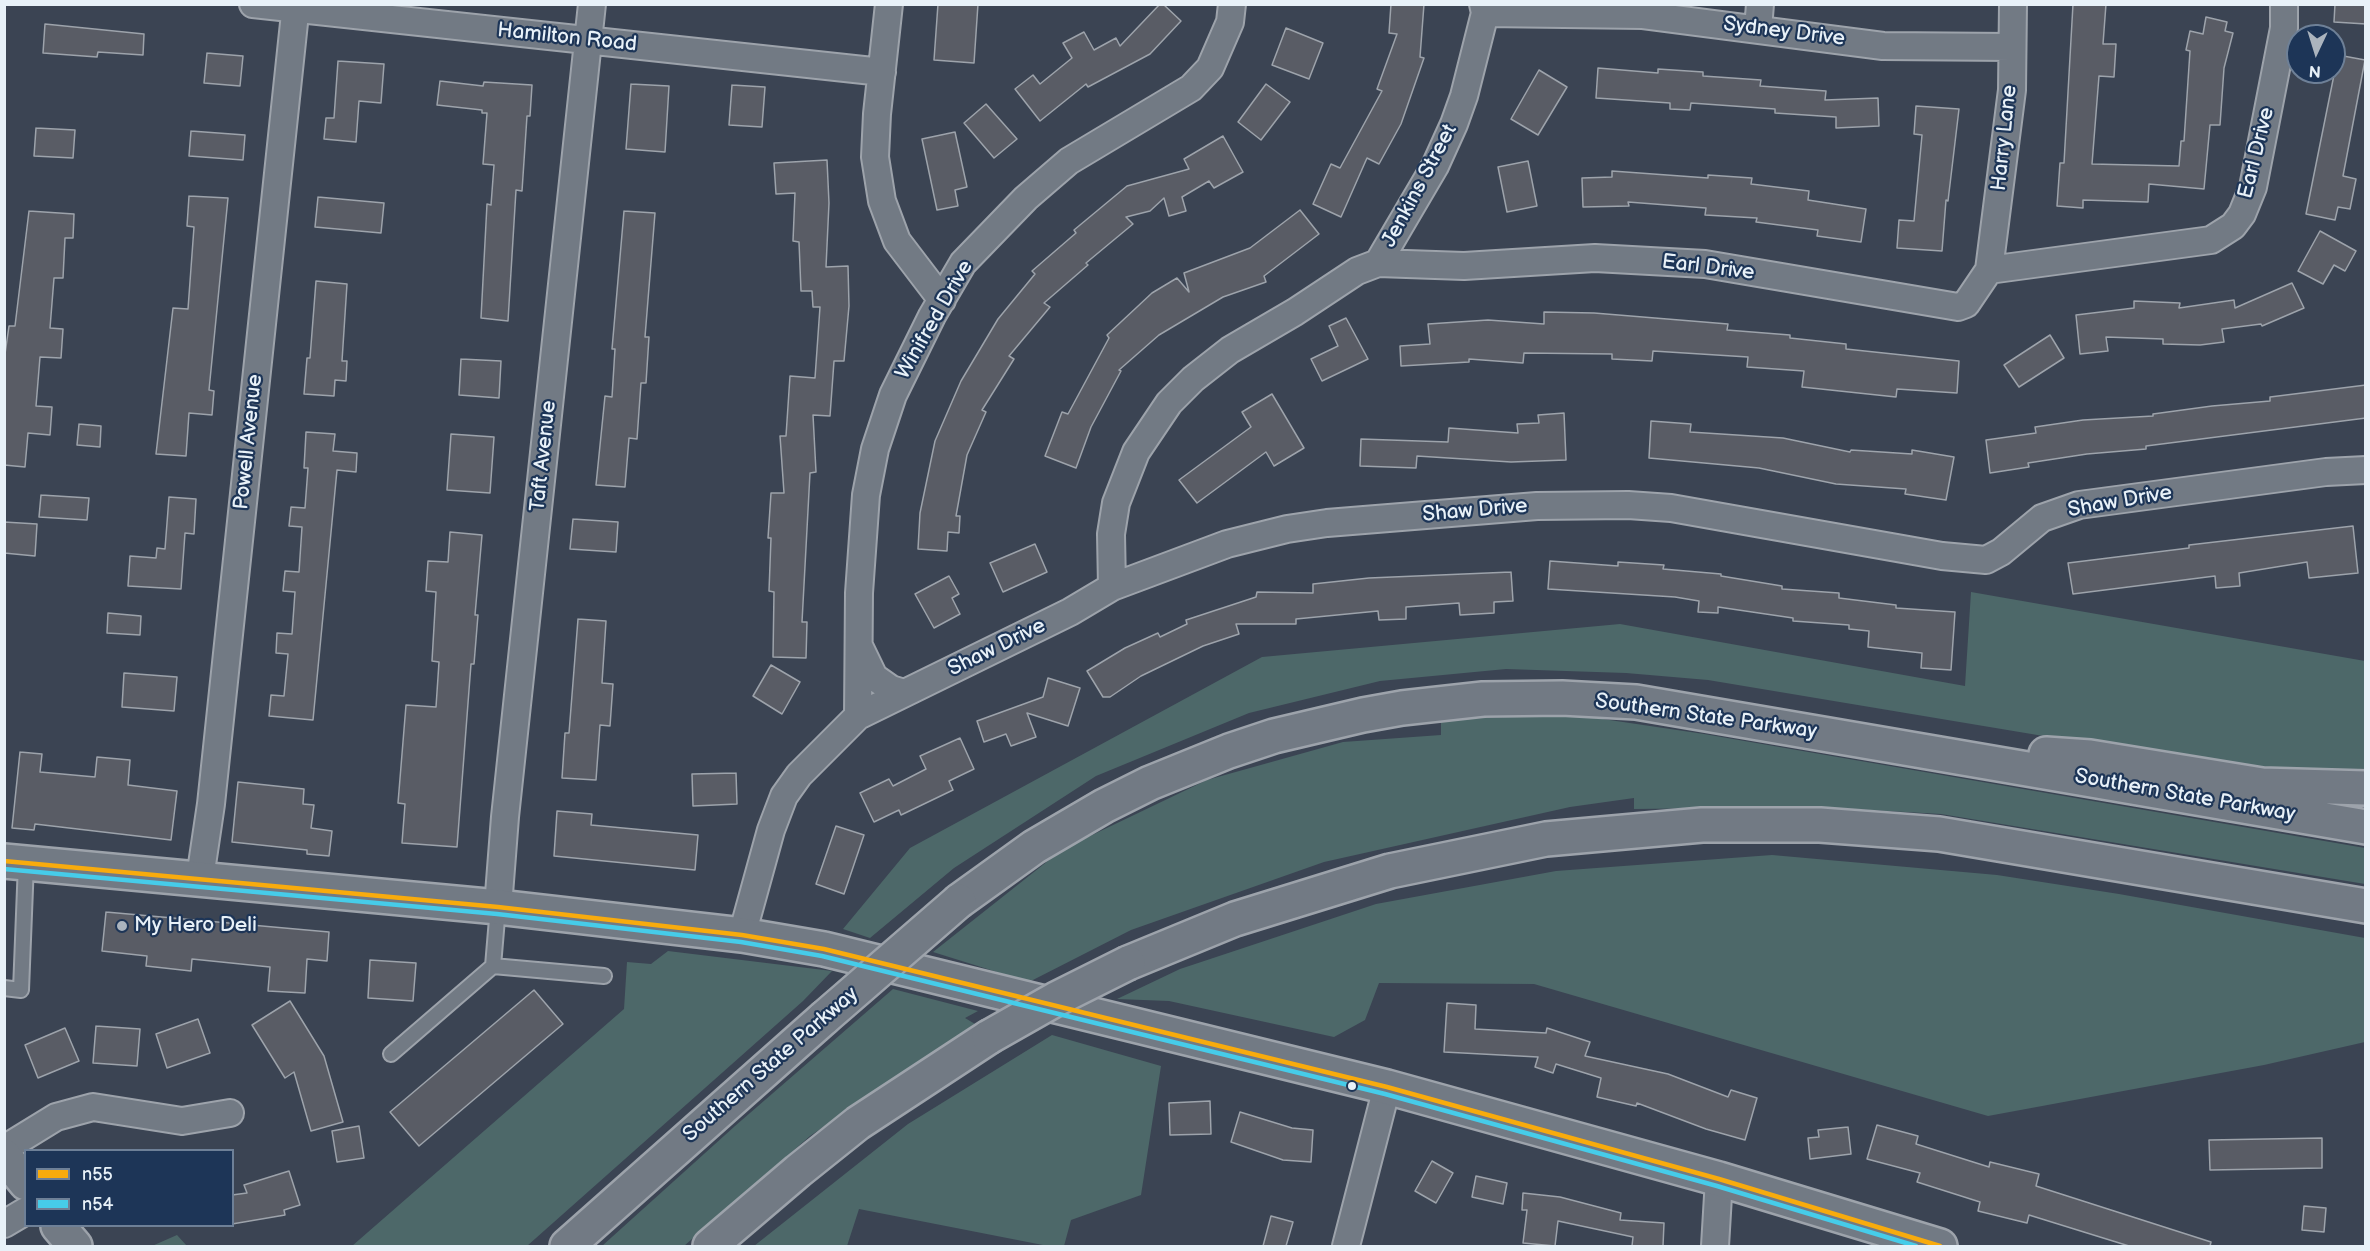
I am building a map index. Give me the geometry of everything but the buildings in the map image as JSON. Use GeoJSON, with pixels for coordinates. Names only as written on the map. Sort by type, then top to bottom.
{"type":"FeatureCollection","features":[{"type":"Feature","properties":{"kind":"main road","name":"Southern State Parkway"},"geometry":{"type":"LineString","coordinates":[[567,1246],[824,1018],[959,902],[1034,847],[1149,783],[1274,736],[1402,708],[1524,698],[1627,701],[2366,827]]}},
{"type":"Feature","properties":{"kind":"main road"},"geometry":{"type":"LineString","coordinates":[[1897,747],[2090,757],[2262,785],[2366,788]]}},
{"type":"Feature","properties":{"kind":"main road"},"geometry":{"type":"LineString","coordinates":[[710,1246],[858,1123],[989,1037],[1056,999],[1128,963],[1245,916],[1390,871],[1546,840],[1702,825],[1820,825],[1939,834],[2366,906]]}},
{"type":"Feature","properties":{"kind":"main road"},"geometry":{"type":"LineString","coordinates":[[15,862],[498,907],[742,935],[824,949],[1387,1087],[1719,1179],[1940,1246]]}},
{"type":"Feature","properties":{"kind":"main road"},"geometry":{"type":"LineString","coordinates":[[4,1156],[24,1181]]}},
{"type":"Feature","properties":{"kind":"main road"},"geometry":{"type":"LineString","coordinates":[[59,1227],[75,1246]]}},
{"type":"Feature","properties":{"kind":"street","name":"Hamilton Road"},"geometry":{"type":"LineString","coordinates":[[253,4],[296,6],[882,72]]}},
{"type":"Feature","properties":{"kind":"street","name":"Taft Avenue"},"geometry":{"type":"LineString","coordinates":[[498,907],[505,817],[592,4]]}},
{"type":"Feature","properties":{"kind":"street"},"geometry":{"type":"LineString","coordinates":[[890,4],[877,114],[875,157],[882,201],[897,241],[942,300]]}},
{"type":"Feature","properties":{"kind":"street","name":"Winifred Drive"},"geometry":{"type":"LineString","coordinates":[[858,716],[859,593],[866,495],[875,448],[893,394],[942,300],[963,263],[1026,198],[1069,161],[1191,88],[1210,68],[1230,22],[1232,4]]}},
{"type":"Feature","properties":{"kind":"street","name":"Harry Lane"},"geometry":{"type":"LineString","coordinates":[[1989,270],[2012,90],[2013,4]]}},
{"type":"Feature","properties":{"kind":"street","name":"Earl Drive"},"geometry":{"type":"LineString","coordinates":[[1112,587],[1111,534],[1116,503],[1136,452],[1169,403],[1193,378],[1230,350],[1295,312],[1357,271],[1378,263],[1464,266],[1595,258],[1705,264],[1958,307],[1966,304],[1989,270],[2211,240],[2233,226],[2242,214],[2253,187],[2284,28],[2284,4]]}},
{"type":"Feature","properties":{"kind":"street","name":"Powell Avenue"},"geometry":{"type":"LineString","coordinates":[[200,879],[211,804],[296,6]]}},
{"type":"Feature","properties":{"kind":"street","name":"Sydney Drive"},"geometry":{"type":"LineString","coordinates":[[1484,9],[1759,17],[1883,46],[2012,47]]}},
{"type":"Feature","properties":{"kind":"street","name":"Jenkins Street"},"geometry":{"type":"LineString","coordinates":[[1378,263],[1435,166],[1454,124],[1484,9]]}},
{"type":"Feature","properties":{"kind":"street","name":"Shaw Drive"},"geometry":{"type":"LineString","coordinates":[[742,935],[771,831],[784,796],[799,775],[858,716],[1070,612],[1112,587],[1217,548],[1287,529],[1327,524],[1537,506],[1628,505],[1671,508],[1942,556],[1986,560],[2001,552],[2042,518],[2079,505],[2326,472],[2366,470]]}},
{"type":"Feature","properties":{"kind":"street"},"geometry":{"type":"LineString","coordinates":[[858,645],[874,677],[891,689],[904,693]]}},
{"type":"Feature","properties":{"kind":"street"},"geometry":{"type":"LineString","coordinates":[[1346,1246],[1387,1087]]}},
{"type":"Feature","properties":{"kind":"street"},"geometry":{"type":"LineString","coordinates":[[4,1149],[56,1117],[93,1107],[182,1121],[230,1113]]}},
{"type":"Feature","properties":{"kind":"street"},"geometry":{"type":"LineString","coordinates":[[1715,1246],[1719,1179]]}},
{"type":"Feature","properties":{"kind":"street"},"geometry":{"type":"LineString","coordinates":[[4,1224],[24,1212]]}},
{"type":"Feature","properties":{"kind":"lane"},"geometry":{"type":"LineString","coordinates":[[4,988],[21,990],[15,862]]}},
{"type":"Feature","properties":{"kind":"lane"},"geometry":{"type":"LineString","coordinates":[[391,1054],[493,966],[498,907]]}},
{"type":"Feature","properties":{"kind":"lane"},"geometry":{"type":"LineString","coordinates":[[493,966],[604,976]]}},
{"type":"Feature","properties":{"kind":"green space"},"geometry":{"type":"Polygon","coordinates":[[[1971,592],[2365,661],[2366,777],[2283,776],[1708,680],[1626,673],[1506,669],[1380,681],[1249,713],[1096,776],[954,868],[870,938],[843,929],[910,848],[1262,657],[1620,624],[1965,686],[1971,592]]]}},
{"type":"Feature","properties":{"kind":"green space"},"geometry":{"type":"Polygon","coordinates":[[[1569,714],[1704,734],[2365,848],[2365,884],[1941,814],[1816,807],[1634,809],[1634,798],[1570,807],[1324,862],[1131,930],[1029,982],[933,952],[1063,849],[1207,780],[1343,742],[1441,735],[1441,720],[1569,714]]]}},
{"type":"Feature","properties":{"kind":"green space"},"geometry":{"type":"Polygon","coordinates":[[[1772,855],[1997,875],[2119,894],[2365,938],[2365,1042],[2264,1065],[1988,1116],[1534,984],[1379,983],[1365,1020],[1334,1037],[1169,1001],[1117,999],[1180,969],[1376,904],[1556,871],[1772,855]]]}},
{"type":"Feature","properties":{"kind":"green space"},"geometry":{"type":"Polygon","coordinates":[[[668,951],[832,971],[803,1001],[527,1246],[352,1246],[624,1009],[627,962],[651,964],[668,951]]]}},
{"type":"Feature","properties":{"kind":"green space"},"geometry":{"type":"Polygon","coordinates":[[[893,989],[978,1011],[965,1018],[975,1024],[810,1136],[684,1246],[602,1246],[735,1126],[893,989]]]}},
{"type":"Feature","properties":{"kind":"green space"},"geometry":{"type":"Polygon","coordinates":[[[1052,1035],[1161,1066],[1141,1195],[1071,1220],[1064,1246],[1048,1246],[859,1209],[847,1246],[754,1246],[908,1124],[1052,1035]]]}},
{"type":"Feature","properties":{"kind":"green space"},"geometry":{"type":"Polygon","coordinates":[[[177,1235],[187,1246],[152,1246],[177,1235]]]}},
{"type":"Feature","properties":{"kind":"transit line","name":"n55"},"geometry":{"type":"LineString","coordinates":[[4,861],[498,907],[742,935],[824,949],[1387,1087],[1719,1179],[1940,1246]]}},
{"type":"Feature","properties":{"kind":"transit line","name":"n54"},"geometry":{"type":"LineString","coordinates":[[4,869],[497,914],[741,942],[822,956],[1385,1094],[1717,1186],[1916,1246]]}},
{"type":"Feature","properties":{"kind":"place","name":"My Hero Deli"},"geometry":{"type":"Point","coordinates":[122,926]}}]}
